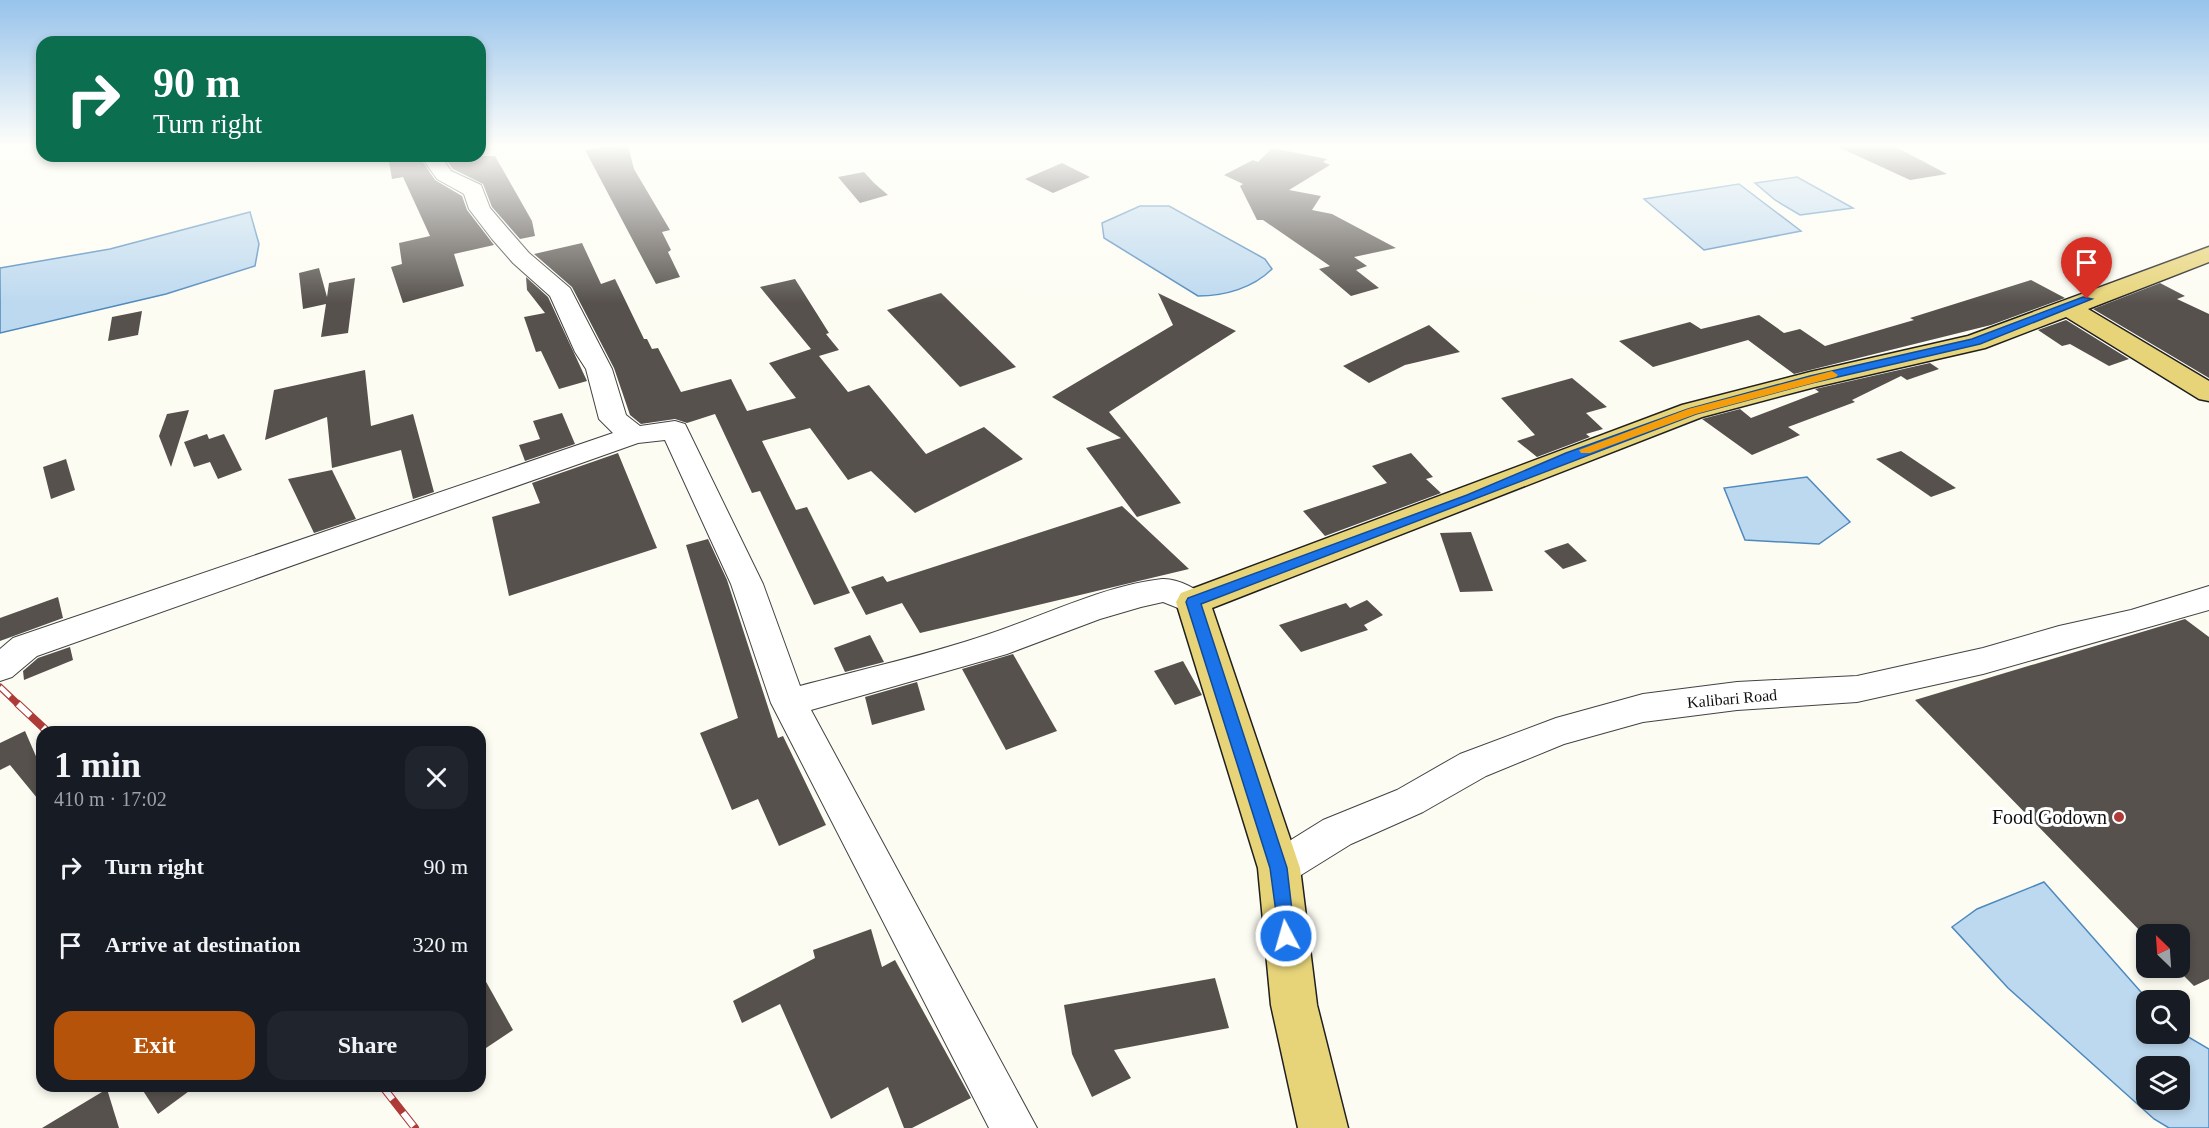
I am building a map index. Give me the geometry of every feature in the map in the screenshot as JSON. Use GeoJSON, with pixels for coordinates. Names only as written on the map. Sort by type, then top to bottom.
{"type":"FeatureCollection","features":[{"type":"Feature","properties":{"kind":"main road"},"geometry":{"type":"LineString","coordinates":[[1323,1128],[1294,1005],[1279,868],[1193,602],[1471,498],[1570,456],[1692,411],[1810,380],[1976,342],[2209,254]]}},
{"type":"Feature","properties":{"kind":"main road"},"geometry":{"type":"LineString","coordinates":[[2067,307],[2209,393]]}},
{"type":"Feature","properties":{"kind":"street"},"geometry":{"type":"LineString","coordinates":[[476,199],[480,209],[521,258],[561,292],[588,352],[599,369],[613,419],[634,435]]}},
{"type":"Feature","properties":{"kind":"street"},"geometry":{"type":"LineString","coordinates":[[0,668],[25,647],[634,435],[675,430],[747,584],[789,703],[1014,1128]]}},
{"type":"Feature","properties":{"kind":"street"},"geometry":{"type":"LineString","coordinates":[[789,703],[995,645],[1089,610],[1141,595],[1166,590],[1193,602]]}},
{"type":"Feature","properties":{"kind":"street","name":"Kalibari Road"},"geometry":{"type":"LineString","coordinates":[[1279,868],[1337,832],[1410,801],[1473,765],[1567,729],[1643,708],[1737,696],[1857,689],[1983,661],[2059,638],[2131,622],[2209,598]]}},
{"type":"Feature","properties":{"kind":"water"},"geometry":{"type":"Polygon","coordinates":[[[1644,199],[1758,199],[1801,231],[1704,250],[1644,199]]]}},
{"type":"Feature","properties":{"kind":"water"},"geometry":{"type":"Polygon","coordinates":[[[1773,199],[1836,199],[1853,208],[1800,215],[1773,199]]]}},
{"type":"Feature","properties":{"kind":"water"},"geometry":{"type":"Polygon","coordinates":[[[1140,206],[1169,206],[1265,259],[1272,269],[1256,281],[1238,290],[1198,296],[1104,238],[1102,223],[1140,206]]]}},
{"type":"Feature","properties":{"kind":"water"},"geometry":{"type":"Polygon","coordinates":[[[250,212],[259,244],[255,266],[166,294],[0,333],[0,268],[110,249],[250,212]]]}},
{"type":"Feature","properties":{"kind":"water"},"geometry":{"type":"Polygon","coordinates":[[[1807,477],[1850,522],[1819,544],[1745,540],[1724,488],[1807,477]]]}},
{"type":"Feature","properties":{"kind":"water"},"geometry":{"type":"Polygon","coordinates":[[[2044,882],[2139,990],[2136,990],[2136,1044],[2190,1044],[2190,1038],[2209,1049],[2209,1128],[2169,1128],[2144,1110],[2190,1110],[2190,1056],[2136,1056],[2136,1103],[2008,988],[1952,927],[1977,909],[2044,882]]]}},
{"type":"Feature","properties":{"kind":"building"},"geometry":{"type":"Polygon","coordinates":[[[413,199],[463,199],[467,210],[494,245],[454,254],[464,286],[403,303],[391,267],[402,264],[399,243],[430,236],[413,199]]]}},
{"type":"Feature","properties":{"kind":"building"},"geometry":{"type":"Polygon","coordinates":[[[489,199],[519,199],[532,221],[535,236],[520,239],[492,207],[489,199]]]}},
{"type":"Feature","properties":{"kind":"building"},"geometry":{"type":"Polygon","coordinates":[[[611,199],[651,199],[670,230],[662,232],[671,250],[668,252],[680,277],[656,284],[611,199]]]}},
{"type":"Feature","properties":{"kind":"building"},"geometry":{"type":"Polygon","coordinates":[[[856,199],[875,199],[860,203],[856,199]]]}},
{"type":"Feature","properties":{"kind":"building"},"geometry":{"type":"Polygon","coordinates":[[[1246,199],[1319,199],[1312,210],[1332,214],[1396,248],[1354,257],[1367,266],[1356,270],[1379,288],[1351,296],[1319,269],[1330,266],[1263,220],[1257,220],[1246,199]]]}},
{"type":"Feature","properties":{"kind":"building"},"geometry":{"type":"Polygon","coordinates":[[[582,243],[601,284],[615,279],[644,339],[647,339],[652,349],[658,348],[681,392],[731,379],[747,411],[796,398],[769,363],[811,349],[760,287],[795,279],[829,333],[826,334],[839,350],[819,356],[848,392],[869,385],[926,454],[984,427],[1023,459],[915,513],[871,471],[848,480],[810,428],[762,441],[796,510],[807,507],[850,593],[814,605],[760,491],[752,493],[715,414],[687,423],[675,419],[641,424],[630,415],[614,368],[572,287],[534,254],[582,243]]]}},
{"type":"Feature","properties":{"kind":"building"},"geometry":{"type":"Polygon","coordinates":[[[319,268],[327,297],[329,283],[355,278],[348,333],[321,337],[326,304],[303,309],[299,273],[319,268]]]}},
{"type":"Feature","properties":{"kind":"building"},"geometry":{"type":"Polygon","coordinates":[[[526,277],[548,297],[587,381],[559,389],[541,351],[536,352],[524,317],[545,313],[527,290],[526,277]]]}},
{"type":"Feature","properties":{"kind":"building"},"geometry":{"type":"Polygon","coordinates":[[[2031,280],[2065,298],[1991,325],[1794,374],[1748,340],[1653,367],[1619,341],[1690,322],[1701,329],[1759,315],[1784,333],[1800,329],[1825,346],[1914,320],[1910,318],[2031,280]]]}},
{"type":"Feature","properties":{"kind":"building"},"geometry":{"type":"Polygon","coordinates":[[[2160,283],[2185,296],[2177,299],[2209,314],[2209,378],[2093,309],[2160,283]]]}},
{"type":"Feature","properties":{"kind":"building"},"geometry":{"type":"Polygon","coordinates":[[[941,293],[1016,367],[960,387],[887,310],[941,293]]]}},
{"type":"Feature","properties":{"kind":"building"},"geometry":{"type":"Polygon","coordinates":[[[1158,293],[1236,331],[1109,412],[1181,503],[1137,517],[1086,448],[1121,438],[1052,397],[1173,325],[1158,293]]]}},
{"type":"Feature","properties":{"kind":"building"},"geometry":{"type":"Polygon","coordinates":[[[142,311],[138,335],[108,341],[112,317],[142,311]]]}},
{"type":"Feature","properties":{"kind":"building"},"geometry":{"type":"Polygon","coordinates":[[[2066,320],[2129,359],[2109,366],[2070,344],[2062,346],[2038,330],[2066,320]]]}},
{"type":"Feature","properties":{"kind":"building"},"geometry":{"type":"Polygon","coordinates":[[[1429,325],[1460,352],[1405,365],[1369,383],[1343,366],[1429,325]]]}},
{"type":"Feature","properties":{"kind":"building"},"geometry":{"type":"Polygon","coordinates":[[[1930,363],[1939,369],[1907,380],[1901,376],[1852,400],[1855,402],[1788,427],[1800,435],[1752,455],[1702,419],[1740,409],[1751,418],[1819,392],[1815,389],[1930,363]]]}},
{"type":"Feature","properties":{"kind":"building"},"geometry":{"type":"Polygon","coordinates":[[[365,370],[371,426],[413,414],[434,492],[413,499],[401,450],[332,468],[327,417],[265,440],[274,390],[365,370]]]}},
{"type":"Feature","properties":{"kind":"building"},"geometry":{"type":"Polygon","coordinates":[[[1572,378],[1607,407],[1586,413],[1603,429],[1586,434],[1590,437],[1537,457],[1517,441],[1535,435],[1501,398],[1572,378]]]}},
{"type":"Feature","properties":{"kind":"building"},"geometry":{"type":"Polygon","coordinates":[[[189,410],[171,467],[159,436],[167,414],[189,410]]]}},
{"type":"Feature","properties":{"kind":"building"},"geometry":{"type":"Polygon","coordinates":[[[562,413],[575,444],[525,461],[519,445],[540,439],[533,421],[562,413]]]}},
{"type":"Feature","properties":{"kind":"building"},"geometry":{"type":"Polygon","coordinates":[[[207,434],[209,439],[224,434],[242,470],[218,479],[210,462],[194,467],[184,442],[207,434]]]}},
{"type":"Feature","properties":{"kind":"building"},"geometry":{"type":"Polygon","coordinates":[[[1901,451],[1956,488],[1931,497],[1876,459],[1901,451]]]}},
{"type":"Feature","properties":{"kind":"building"},"geometry":{"type":"Polygon","coordinates":[[[618,453],[657,548],[509,596],[492,517],[540,503],[532,483],[618,453]]]}},
{"type":"Feature","properties":{"kind":"building"},"geometry":{"type":"Polygon","coordinates":[[[1411,453],[1433,477],[1426,479],[1441,493],[1325,536],[1303,511],[1387,483],[1372,466],[1411,453]]]}},
{"type":"Feature","properties":{"kind":"building"},"geometry":{"type":"Polygon","coordinates":[[[66,459],[75,490],[51,499],[43,467],[66,459]]]}},
{"type":"Feature","properties":{"kind":"building"},"geometry":{"type":"Polygon","coordinates":[[[332,470],[356,519],[314,533],[288,479],[332,470]]]}},
{"type":"Feature","properties":{"kind":"building"},"geometry":{"type":"Polygon","coordinates":[[[1122,506],[1189,569],[920,633],[902,603],[866,615],[851,587],[883,576],[887,582],[1122,506]]]}},
{"type":"Feature","properties":{"kind":"building"},"geometry":{"type":"Polygon","coordinates":[[[1471,532],[1493,591],[1460,592],[1440,533],[1471,532]]]}},
{"type":"Feature","properties":{"kind":"building"},"geometry":{"type":"Polygon","coordinates":[[[708,539],[727,580],[778,738],[783,736],[826,825],[779,846],[758,799],[732,810],[700,733],[738,718],[686,545],[708,539]]]}},
{"type":"Feature","properties":{"kind":"building"},"geometry":{"type":"Polygon","coordinates":[[[1568,543],[1587,561],[1563,569],[1544,551],[1568,543]]]}},
{"type":"Feature","properties":{"kind":"building"},"geometry":{"type":"Polygon","coordinates":[[[58,597],[63,618],[0,641],[0,618],[58,597]]]}},
{"type":"Feature","properties":{"kind":"building"},"geometry":{"type":"Polygon","coordinates":[[[1367,600],[1383,615],[1364,625],[1368,630],[1301,652],[1279,625],[1346,603],[1350,608],[1367,600]]]}},
{"type":"Feature","properties":{"kind":"building","name":"Food Godown"},"geometry":{"type":"Polygon","coordinates":[[[2185,619],[2209,637],[2209,979],[2194,986],[2186,978],[2190,978],[2190,924],[2136,924],[2136,927],[1915,700],[2185,619]]]}},
{"type":"Feature","properties":{"kind":"building"},"geometry":{"type":"Polygon","coordinates":[[[870,635],[884,662],[845,672],[834,648],[870,635]]]}},
{"type":"Feature","properties":{"kind":"building"},"geometry":{"type":"Polygon","coordinates":[[[70,647],[73,660],[24,680],[23,671],[38,658],[70,647]]]}},
{"type":"Feature","properties":{"kind":"building"},"geometry":{"type":"Polygon","coordinates":[[[1013,654],[1057,731],[1006,750],[962,669],[1013,654]]]}},
{"type":"Feature","properties":{"kind":"building"},"geometry":{"type":"Polygon","coordinates":[[[1183,661],[1202,695],[1175,705],[1154,671],[1183,661]]]}},
{"type":"Feature","properties":{"kind":"building"},"geometry":{"type":"Polygon","coordinates":[[[917,682],[925,710],[872,725],[865,697],[917,682]]]}},
{"type":"Feature","properties":{"kind":"building"},"geometry":{"type":"Polygon","coordinates":[[[25,731],[36,756],[36,797],[10,765],[0,770],[0,743],[25,731]]]}},
{"type":"Feature","properties":{"kind":"building"},"geometry":{"type":"Polygon","coordinates":[[[871,929],[882,967],[895,960],[971,1098],[912,1128],[904,1128],[888,1087],[831,1119],[780,1004],[742,1023],[733,1001],[815,958],[813,950],[871,929]]]}},
{"type":"Feature","properties":{"kind":"building"},"geometry":{"type":"Polygon","coordinates":[[[1215,978],[1229,1028],[1114,1050],[1131,1078],[1092,1097],[1072,1054],[1064,1005],[1215,978]]]}},
{"type":"Feature","properties":{"kind":"building"},"geometry":{"type":"Polygon","coordinates":[[[486,982],[513,1030],[486,1048],[486,982]]]}},
{"type":"Feature","properties":{"kind":"building"},"geometry":{"type":"Polygon","coordinates":[[[102,1092],[108,1092],[119,1128],[42,1128],[102,1092]]]}},
{"type":"Feature","properties":{"kind":"building"},"geometry":{"type":"Polygon","coordinates":[[[144,1092],[188,1092],[158,1114],[144,1092]]]}},
{"type":"Feature","properties":{"kind":"railway"},"geometry":{"type":"LineString","coordinates":[[0,687],[20,706]]}},
{"type":"Feature","properties":{"kind":"railway"},"geometry":{"type":"LineString","coordinates":[[18,704],[42,726]]}},
{"type":"Feature","properties":{"kind":"railway"},"geometry":{"type":"LineString","coordinates":[[387,1092],[415,1128]]}},
{"type":"Feature","properties":{"kind":"slow traffic"},"geometry":{"type":"LineString","coordinates":[[1585,450],[1692,411],[1832,375]]}},
{"type":"Feature","properties":{"kind":"place","name":"Food Godown"},"geometry":{"type":"Point","coordinates":[2119,817]}},
{"type":"Feature","properties":{"kind":"route"},"geometry":{"type":"LineString","coordinates":[[1286,936],[1279,868],[1193,602],[1471,498],[1570,456],[1692,411],[1810,380],[1976,342],[2087,299]]}}]}
